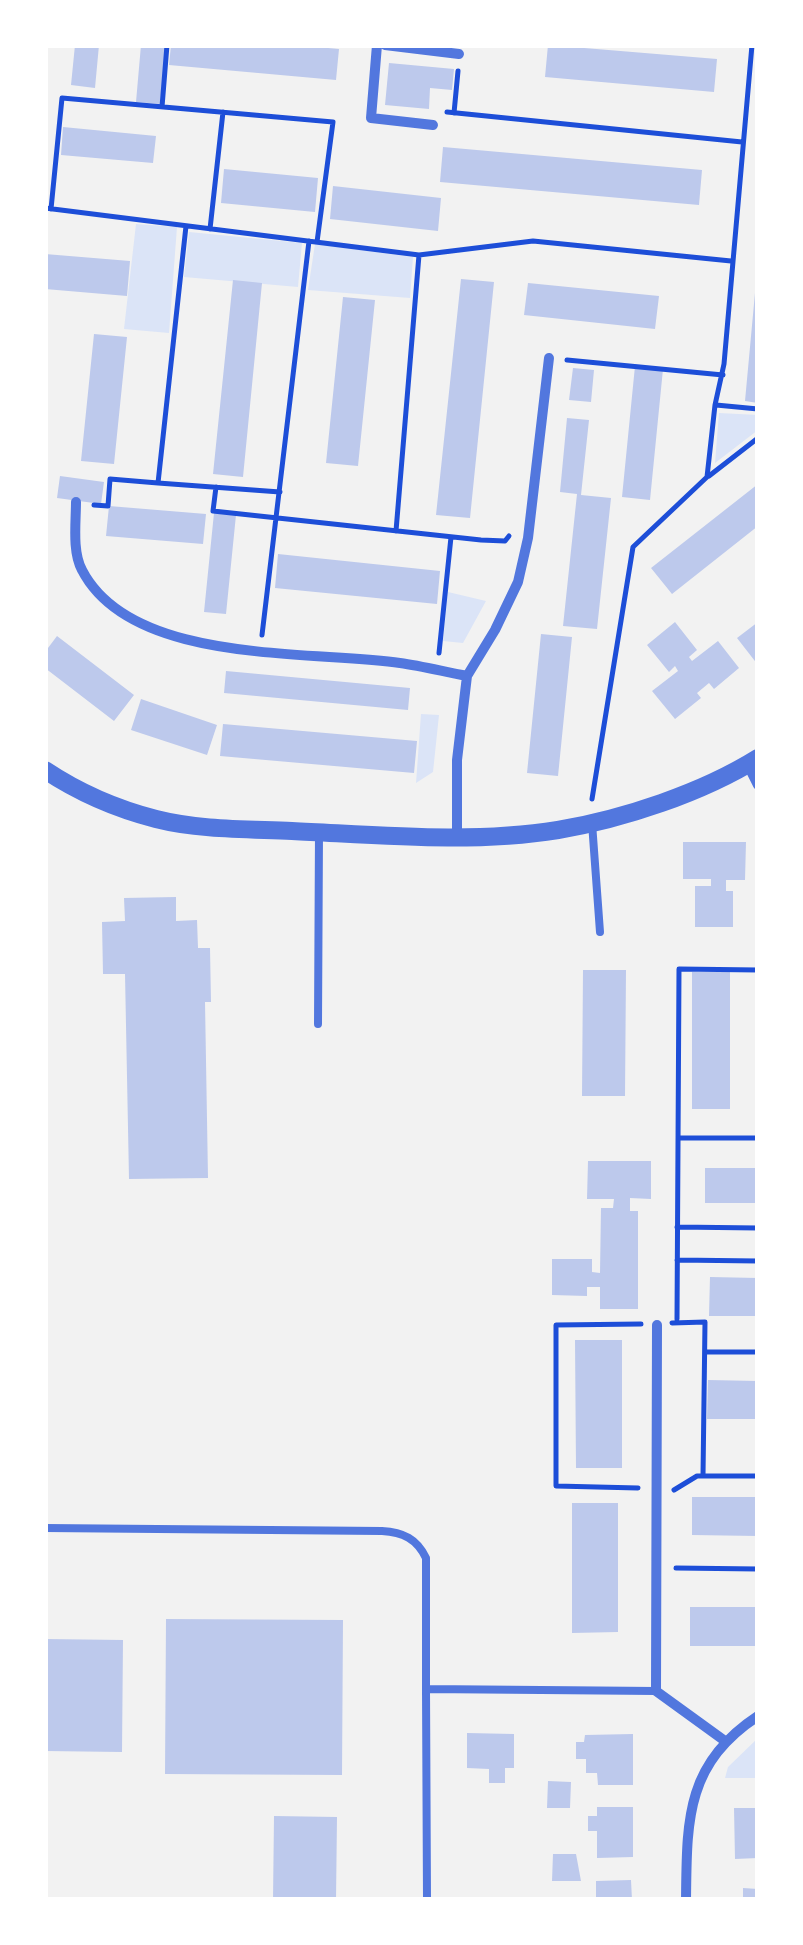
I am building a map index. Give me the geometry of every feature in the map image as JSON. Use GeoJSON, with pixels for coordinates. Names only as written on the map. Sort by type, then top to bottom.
{"type":"FeatureCollection","features":[{"type":"Feature","properties":{"kind":"street"},"geometry":{"type":"LineString","coordinates":[[377,45],[371,118],[433,125]]}},
{"type":"Feature","properties":{"kind":"street"},"geometry":{"type":"LineString","coordinates":[[385,45],[459,54]]}},
{"type":"Feature","properties":{"kind":"street"},"geometry":{"type":"LineString","coordinates":[[458,837],[458,760],[468,676],[496,630],[518,582],[528,538],[549,358]]}},
{"type":"Feature","properties":{"kind":"street"},"geometry":{"type":"LineString","coordinates":[[76,502],[80,567],[98,594],[125,615],[198,642],[400,663],[468,676]]}},
{"type":"Feature","properties":{"kind":"street"},"geometry":{"type":"LineString","coordinates":[[45,770],[112,804],[158,820],[458,837],[554,831],[592,823],[648,807],[753,762],[758,785]]}},
{"type":"Feature","properties":{"kind":"street"},"geometry":{"type":"LineString","coordinates":[[658,1324],[656,1691],[725,1742]]}},
{"type":"Feature","properties":{"kind":"street"},"geometry":{"type":"LineString","coordinates":[[686,1900],[686,1826],[703,1773],[725,1742],[758,1716]]}},
{"type":"Feature","properties":{"kind":"lane"},"geometry":{"type":"LineString","coordinates":[[592,823],[600,932]]}},
{"type":"Feature","properties":{"kind":"lane"},"geometry":{"type":"LineString","coordinates":[[318,1024],[320,832]]}},
{"type":"Feature","properties":{"kind":"lane"},"geometry":{"type":"LineString","coordinates":[[45,1528],[382,1531],[404,1534],[422,1548],[426,1558],[426,1900]]}},
{"type":"Feature","properties":{"kind":"lane"},"geometry":{"type":"LineString","coordinates":[[426,1689],[656,1691]]}},
{"type":"Feature","properties":{"kind":"path"},"geometry":{"type":"LineString","coordinates":[[162,107],[168,45]]}},
{"type":"Feature","properties":{"kind":"path"},"geometry":{"type":"LineString","coordinates":[[707,478],[724,364],[752,45]]}},
{"type":"Feature","properties":{"kind":"path"},"geometry":{"type":"LineString","coordinates":[[454,112],[459,54]]}},
{"type":"Feature","properties":{"kind":"path"},"geometry":{"type":"LineString","coordinates":[[260,650],[313,242],[333,122],[62,98],[48,208],[186,226],[313,242],[419,255],[533,240],[731,261]]}},
{"type":"Feature","properties":{"kind":"path"},"geometry":{"type":"LineString","coordinates":[[433,125],[435,110],[742,142]]}},
{"type":"Feature","properties":{"kind":"path"},"geometry":{"type":"LineString","coordinates":[[210,229],[223,112]]}},
{"type":"Feature","properties":{"kind":"path"},"geometry":{"type":"LineString","coordinates":[[158,483],[186,226]]}},
{"type":"Feature","properties":{"kind":"path"},"geometry":{"type":"LineString","coordinates":[[396,532],[419,255]]}},
{"type":"Feature","properties":{"kind":"path"},"geometry":{"type":"LineString","coordinates":[[715,405],[758,409]]}},
{"type":"Feature","properties":{"kind":"path"},"geometry":{"type":"LineString","coordinates":[[592,823],[592,798],[634,547],[707,478],[758,438]]}},
{"type":"Feature","properties":{"kind":"path"},"geometry":{"type":"LineString","coordinates":[[76,502],[108,506],[110,479],[280,492]]}},
{"type":"Feature","properties":{"kind":"path"},"geometry":{"type":"LineString","coordinates":[[216,487],[214,511],[451,537],[437,670]]}},
{"type":"Feature","properties":{"kind":"path"},"geometry":{"type":"LineString","coordinates":[[677,1322],[680,970],[758,970]]}},
{"type":"Feature","properties":{"kind":"path"},"geometry":{"type":"LineString","coordinates":[[678,1138],[758,1138]]}},
{"type":"Feature","properties":{"kind":"path"},"geometry":{"type":"LineString","coordinates":[[678,1226],[758,1228]]}},
{"type":"Feature","properties":{"kind":"path"},"geometry":{"type":"LineString","coordinates":[[677,1260],[758,1261]]}},
{"type":"Feature","properties":{"kind":"path"},"geometry":{"type":"LineString","coordinates":[[657,1488],[556,1486],[556,1325],[705,1322],[700,1476],[758,1476]]}},
{"type":"Feature","properties":{"kind":"path"},"geometry":{"type":"LineString","coordinates":[[705,1352],[758,1352]]}},
{"type":"Feature","properties":{"kind":"path"},"geometry":{"type":"LineString","coordinates":[[656,1567],[758,1569]]}},
{"type":"Feature","properties":{"kind":"shaded area"},"geometry":{"type":"Polygon","coordinates":[[[136,224],[177,227],[169,333],[124,329],[136,224]]]}},
{"type":"Feature","properties":{"kind":"shaded area"},"geometry":{"type":"Polygon","coordinates":[[[189,232],[302,243],[298,287],[184,277],[189,232]]]}},
{"type":"Feature","properties":{"kind":"shaded area"},"geometry":{"type":"Polygon","coordinates":[[[315,244],[413,257],[410,298],[308,290],[315,244]]]}},
{"type":"Feature","properties":{"kind":"shaded area"},"geometry":{"type":"Polygon","coordinates":[[[719,413],[758,415],[758,430],[715,463],[719,413]]]}},
{"type":"Feature","properties":{"kind":"shaded area"},"geometry":{"type":"Polygon","coordinates":[[[448,592],[486,601],[463,643],[443,641],[448,592]]]}},
{"type":"Feature","properties":{"kind":"shaded area"},"geometry":{"type":"Polygon","coordinates":[[[421,714],[439,715],[433,772],[416,783],[421,714]]]}},
{"type":"Feature","properties":{"kind":"shaded area"},"geometry":{"type":"Polygon","coordinates":[[[758,1738],[758,1778],[725,1778],[728,1767],[758,1738]]]}},
{"type":"Feature","properties":{"kind":"building"},"geometry":{"type":"Polygon","coordinates":[[[75,45],[99,45],[95,88],[71,85],[75,45]]]}},
{"type":"Feature","properties":{"kind":"building"},"geometry":{"type":"Polygon","coordinates":[[[141,45],[166,45],[160,104],[136,102],[141,45]]]}},
{"type":"Feature","properties":{"kind":"building"},"geometry":{"type":"Polygon","coordinates":[[[171,45],[339,49],[336,80],[169,65],[171,45]]]}},
{"type":"Feature","properties":{"kind":"building"},"geometry":{"type":"Polygon","coordinates":[[[548,45],[717,59],[714,92],[545,77],[548,45]]]}},
{"type":"Feature","properties":{"kind":"building"},"geometry":{"type":"Polygon","coordinates":[[[389,63],[454,69],[452,90],[430,88],[429,109],[385,105],[389,63]]]}},
{"type":"Feature","properties":{"kind":"building"},"geometry":{"type":"Polygon","coordinates":[[[63,127],[156,136],[153,163],[61,155],[63,127]]]}},
{"type":"Feature","properties":{"kind":"building"},"geometry":{"type":"Polygon","coordinates":[[[443,147],[702,170],[699,205],[440,182],[443,147]]]}},
{"type":"Feature","properties":{"kind":"building"},"geometry":{"type":"Polygon","coordinates":[[[224,169],[318,178],[315,212],[221,203],[224,169]]]}},
{"type":"Feature","properties":{"kind":"building"},"geometry":{"type":"Polygon","coordinates":[[[333,186],[441,198],[438,231],[330,219],[333,186]]]}},
{"type":"Feature","properties":{"kind":"building"},"geometry":{"type":"Polygon","coordinates":[[[45,254],[130,261],[127,296],[45,289],[45,254]]]}},
{"type":"Feature","properties":{"kind":"building"},"geometry":{"type":"Polygon","coordinates":[[[461,279],[494,282],[470,518],[436,515],[461,279]]]}},
{"type":"Feature","properties":{"kind":"building"},"geometry":{"type":"Polygon","coordinates":[[[233,280],[262,283],[243,477],[213,474],[233,280]]]}},
{"type":"Feature","properties":{"kind":"building"},"geometry":{"type":"Polygon","coordinates":[[[528,283],[659,296],[655,329],[524,315],[528,283]]]}},
{"type":"Feature","properties":{"kind":"building"},"geometry":{"type":"Polygon","coordinates":[[[755,293],[758,294],[758,403],[745,401],[755,293]]]}},
{"type":"Feature","properties":{"kind":"building"},"geometry":{"type":"Polygon","coordinates":[[[343,297],[375,300],[358,466],[326,463],[343,297]]]}},
{"type":"Feature","properties":{"kind":"building"},"geometry":{"type":"Polygon","coordinates":[[[94,334],[127,337],[114,464],[81,461],[94,334]]]}},
{"type":"Feature","properties":{"kind":"building"},"geometry":{"type":"Polygon","coordinates":[[[635,366],[663,369],[650,500],[622,497],[635,366]]]}},
{"type":"Feature","properties":{"kind":"building"},"geometry":{"type":"Polygon","coordinates":[[[573,368],[594,370],[591,402],[569,400],[573,368]]]}},
{"type":"Feature","properties":{"kind":"building"},"geometry":{"type":"Polygon","coordinates":[[[567,418],[589,420],[581,495],[611,498],[597,629],[563,626],[577,494],[560,492],[567,418]]]}},
{"type":"Feature","properties":{"kind":"building"},"geometry":{"type":"Polygon","coordinates":[[[60,476],[104,482],[101,504],[57,498],[60,476]]]}},
{"type":"Feature","properties":{"kind":"building"},"geometry":{"type":"Polygon","coordinates":[[[758,484],[758,526],[672,594],[651,568],[758,484]]]}},
{"type":"Feature","properties":{"kind":"building"},"geometry":{"type":"Polygon","coordinates":[[[109,506],[206,514],[203,544],[106,536],[109,506]]]}},
{"type":"Feature","properties":{"kind":"building"},"geometry":{"type":"Polygon","coordinates":[[[214,513],[236,515],[226,614],[204,612],[214,513]]]}},
{"type":"Feature","properties":{"kind":"building"},"geometry":{"type":"Polygon","coordinates":[[[278,554],[440,571],[437,604],[275,588],[278,554]]]}},
{"type":"Feature","properties":{"kind":"building"},"geometry":{"type":"Polygon","coordinates":[[[675,622],[697,650],[689,657],[692,661],[718,641],[739,668],[714,689],[709,683],[697,693],[701,698],[675,719],[652,691],[678,671],[675,666],[669,672],[647,645],[675,622]]]}},
{"type":"Feature","properties":{"kind":"building"},"geometry":{"type":"Polygon","coordinates":[[[758,622],[758,665],[737,638],[758,622]]]}},
{"type":"Feature","properties":{"kind":"building"},"geometry":{"type":"Polygon","coordinates":[[[541,634],[572,637],[558,776],[527,773],[541,634]]]}},
{"type":"Feature","properties":{"kind":"building"},"geometry":{"type":"Polygon","coordinates":[[[57,636],[134,695],[114,721],[45,668],[45,652],[57,636]]]}},
{"type":"Feature","properties":{"kind":"building"},"geometry":{"type":"Polygon","coordinates":[[[226,671],[410,688],[408,710],[224,693],[226,671]]]}},
{"type":"Feature","properties":{"kind":"building"},"geometry":{"type":"Polygon","coordinates":[[[141,699],[217,725],[207,755],[131,730],[141,699]]]}},
{"type":"Feature","properties":{"kind":"building"},"geometry":{"type":"Polygon","coordinates":[[[223,724],[417,741],[414,773],[220,756],[223,724]]]}},
{"type":"Feature","properties":{"kind":"building"},"geometry":{"type":"Polygon","coordinates":[[[683,842],[746,842],[745,880],[726,880],[726,891],[733,891],[733,927],[695,927],[695,886],[711,886],[711,879],[683,879],[683,842]]]}},
{"type":"Feature","properties":{"kind":"building"},"geometry":{"type":"Polygon","coordinates":[[[176,897],[176,921],[197,920],[198,948],[210,948],[211,1002],[205,1002],[208,1178],[129,1179],[125,974],[103,974],[102,922],[125,921],[124,898],[176,897]]]}},
{"type":"Feature","properties":{"kind":"building"},"geometry":{"type":"Polygon","coordinates":[[[583,970],[626,970],[625,1096],[582,1096],[583,970]]]}},
{"type":"Feature","properties":{"kind":"building"},"geometry":{"type":"Polygon","coordinates":[[[692,972],[730,972],[730,1109],[692,1109],[692,972]]]}},
{"type":"Feature","properties":{"kind":"building"},"geometry":{"type":"Polygon","coordinates":[[[588,1161],[651,1161],[651,1199],[630,1198],[630,1211],[638,1211],[638,1309],[600,1309],[600,1287],[587,1287],[587,1296],[552,1295],[552,1259],[592,1259],[592,1272],[600,1273],[601,1208],[613,1208],[614,1199],[587,1199],[588,1161]]]}},
{"type":"Feature","properties":{"kind":"building"},"geometry":{"type":"Polygon","coordinates":[[[705,1168],[758,1168],[758,1203],[705,1203],[705,1168]]]}},
{"type":"Feature","properties":{"kind":"building"},"geometry":{"type":"Polygon","coordinates":[[[710,1277],[758,1278],[758,1316],[709,1316],[710,1277]]]}},
{"type":"Feature","properties":{"kind":"building"},"geometry":{"type":"Polygon","coordinates":[[[575,1340],[622,1340],[622,1468],[576,1468],[575,1340]]]}},
{"type":"Feature","properties":{"kind":"building"},"geometry":{"type":"Polygon","coordinates":[[[708,1380],[758,1381],[758,1419],[707,1419],[708,1380]]]}},
{"type":"Feature","properties":{"kind":"building"},"geometry":{"type":"Polygon","coordinates":[[[692,1497],[758,1497],[758,1536],[692,1535],[692,1497]]]}},
{"type":"Feature","properties":{"kind":"building"},"geometry":{"type":"Polygon","coordinates":[[[572,1503],[618,1503],[618,1632],[572,1633],[572,1503]]]}},
{"type":"Feature","properties":{"kind":"building"},"geometry":{"type":"Polygon","coordinates":[[[690,1607],[758,1607],[758,1646],[690,1646],[690,1607]]]}},
{"type":"Feature","properties":{"kind":"building"},"geometry":{"type":"Polygon","coordinates":[[[166,1619],[343,1620],[342,1775],[165,1774],[166,1619]]]}},
{"type":"Feature","properties":{"kind":"building"},"geometry":{"type":"Polygon","coordinates":[[[45,1639],[123,1640],[122,1752],[45,1751],[45,1639]]]}},
{"type":"Feature","properties":{"kind":"building"},"geometry":{"type":"Polygon","coordinates":[[[467,1733],[514,1734],[514,1768],[505,1768],[505,1783],[489,1783],[489,1769],[467,1768],[467,1733]]]}},
{"type":"Feature","properties":{"kind":"building"},"geometry":{"type":"Polygon","coordinates":[[[633,1734],[633,1785],[598,1785],[597,1773],[586,1773],[586,1759],[576,1759],[576,1742],[584,1742],[585,1735],[633,1734]]]}},
{"type":"Feature","properties":{"kind":"building"},"geometry":{"type":"Polygon","coordinates":[[[548,1781],[571,1782],[570,1808],[547,1808],[548,1781]]]}},
{"type":"Feature","properties":{"kind":"building"},"geometry":{"type":"Polygon","coordinates":[[[597,1807],[633,1807],[633,1857],[597,1858],[597,1831],[588,1831],[588,1816],[597,1816],[597,1807]]]}},
{"type":"Feature","properties":{"kind":"building"},"geometry":{"type":"Polygon","coordinates":[[[734,1808],[758,1808],[758,1858],[735,1859],[734,1808]]]}},
{"type":"Feature","properties":{"kind":"building"},"geometry":{"type":"Polygon","coordinates":[[[274,1816],[337,1817],[336,1900],[273,1900],[274,1816]]]}},
{"type":"Feature","properties":{"kind":"building"},"geometry":{"type":"Polygon","coordinates":[[[553,1854],[576,1854],[581,1881],[552,1881],[553,1854]]]}},
{"type":"Feature","properties":{"kind":"building"},"geometry":{"type":"Polygon","coordinates":[[[631,1880],[632,1900],[596,1900],[596,1881],[631,1880]]]}},
{"type":"Feature","properties":{"kind":"building"},"geometry":{"type":"Polygon","coordinates":[[[743,1888],[758,1889],[758,1900],[743,1900],[743,1888]]]}}]}
